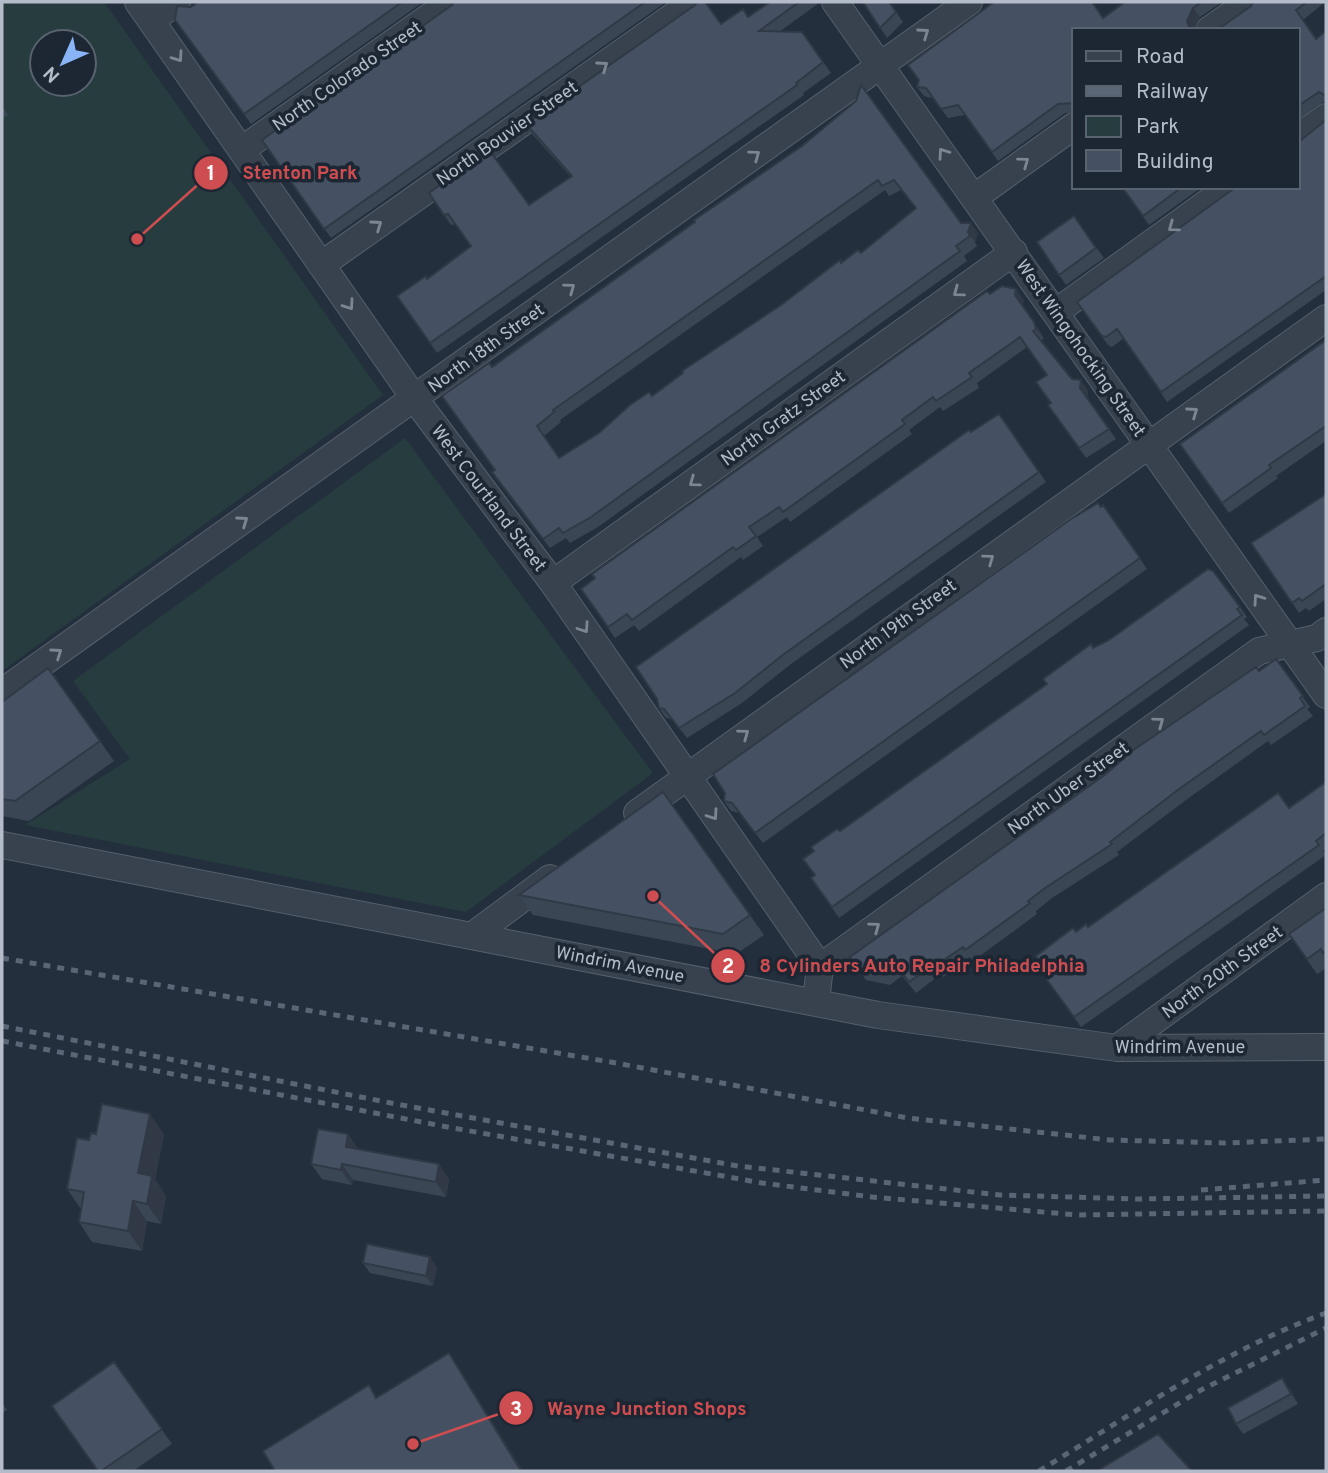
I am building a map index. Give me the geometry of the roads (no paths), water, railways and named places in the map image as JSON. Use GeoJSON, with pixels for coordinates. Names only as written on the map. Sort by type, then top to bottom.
{"type":"FeatureCollection","features":[{"type":"Feature","properties":{"kind":"street"},"geometry":{"type":"LineString","coordinates":[[145,11],[177,2]]}},
{"type":"Feature","properties":{"kind":"street","name":"North Colorado Street"},"geometry":{"type":"LineString","coordinates":[[243,149],[450,2]]}},
{"type":"Feature","properties":{"kind":"street","name":"North Bouvier Street"},"geometry":{"type":"LineString","coordinates":[[321,265],[693,2]]}},
{"type":"Feature","properties":{"kind":"street","name":"West Wingohocking Street"},"geometry":{"type":"LineString","coordinates":[[835,2],[1326,695]]}},
{"type":"Feature","properties":{"kind":"street","name":"North 18th Street"},"geometry":{"type":"LineString","coordinates":[[2,692],[969,2]]}},
{"type":"Feature","properties":{"kind":"street"},"geometry":{"type":"LineString","coordinates":[[1212,28],[1249,2]]}},
{"type":"Feature","properties":{"kind":"street","name":"West Courtland Street"},"geometry":{"type":"LineString","coordinates":[[145,11],[415,399],[553,583],[820,967]]}},
{"type":"Feature","properties":{"kind":"street"},"geometry":{"type":"LineString","coordinates":[[1300,136],[1326,117]]}},
{"type":"Feature","properties":{"kind":"street"},"geometry":{"type":"LineString","coordinates":[[975,197],[1072,127]]}},
{"type":"Feature","properties":{"kind":"street"},"geometry":{"type":"LineString","coordinates":[[1056,312],[1226,189]]}},
{"type":"Feature","properties":{"kind":"street","name":"North Gratz Street"},"geometry":{"type":"LineString","coordinates":[[553,583],[1014,252]]}},
{"type":"Feature","properties":{"kind":"street","name":"North 19th Street"},"geometry":{"type":"LineString","coordinates":[[618,827],[685,776],[1326,318]]}},
{"type":"Feature","properties":{"kind":"street","name":"North Uber Street"},"geometry":{"type":"LineString","coordinates":[[820,967],[1259,650],[1317,638],[1326,631]]}},
{"type":"Feature","properties":{"kind":"street","name":"Windrim Avenue"},"geometry":{"type":"LineString","coordinates":[[2,845],[878,1015],[1117,1048],[1326,1047]]}},
{"type":"Feature","properties":{"kind":"street"},"geometry":{"type":"LineString","coordinates":[[472,935],[573,860]]}},
{"type":"Feature","properties":{"kind":"street","name":"North 20th Street"},"geometry":{"type":"LineString","coordinates":[[1117,1048],[1326,895]]}},
{"type":"Feature","properties":{"kind":"street"},"geometry":{"type":"LineString","coordinates":[[816,1001],[820,967]]}},
{"type":"Feature","properties":{"kind":"railway"},"geometry":{"type":"LineString","coordinates":[[2,958],[616,1063],[908,1118],[1110,1140],[1225,1143],[1326,1139]]}},
{"type":"Feature","properties":{"kind":"railway"},"geometry":{"type":"LineString","coordinates":[[2,1026],[396,1104],[738,1166],[1000,1195],[1139,1199],[1326,1196]]}},
{"type":"Feature","properties":{"kind":"railway"},"geometry":{"type":"LineString","coordinates":[[2,1041],[442,1126],[762,1183],[872,1197],[1077,1215],[1326,1211]]}},
{"type":"Feature","properties":{"kind":"railway"},"geometry":{"type":"LineString","coordinates":[[1201,1190],[1326,1180]]}},
{"type":"Feature","properties":{"kind":"railway"},"geometry":{"type":"LineString","coordinates":[[1039,1471],[1215,1364],[1251,1345],[1326,1313]]}},
{"type":"Feature","properties":{"kind":"railway"},"geometry":{"type":"LineString","coordinates":[[1066,1471],[1201,1390],[1326,1328]]}},
{"type":"Feature","properties":{"kind":"place","name":"Stenton Park"},"geometry":{"type":"Point","coordinates":[137,239]}},
{"type":"Feature","properties":{"kind":"place","name":"8 Cylinders Auto Repair Philadelphia"},"geometry":{"type":"Point","coordinates":[653,896]}},
{"type":"Feature","properties":{"kind":"place","name":"Wayne Junction Shops"},"geometry":{"type":"Point","coordinates":[413,1444]}}]}
